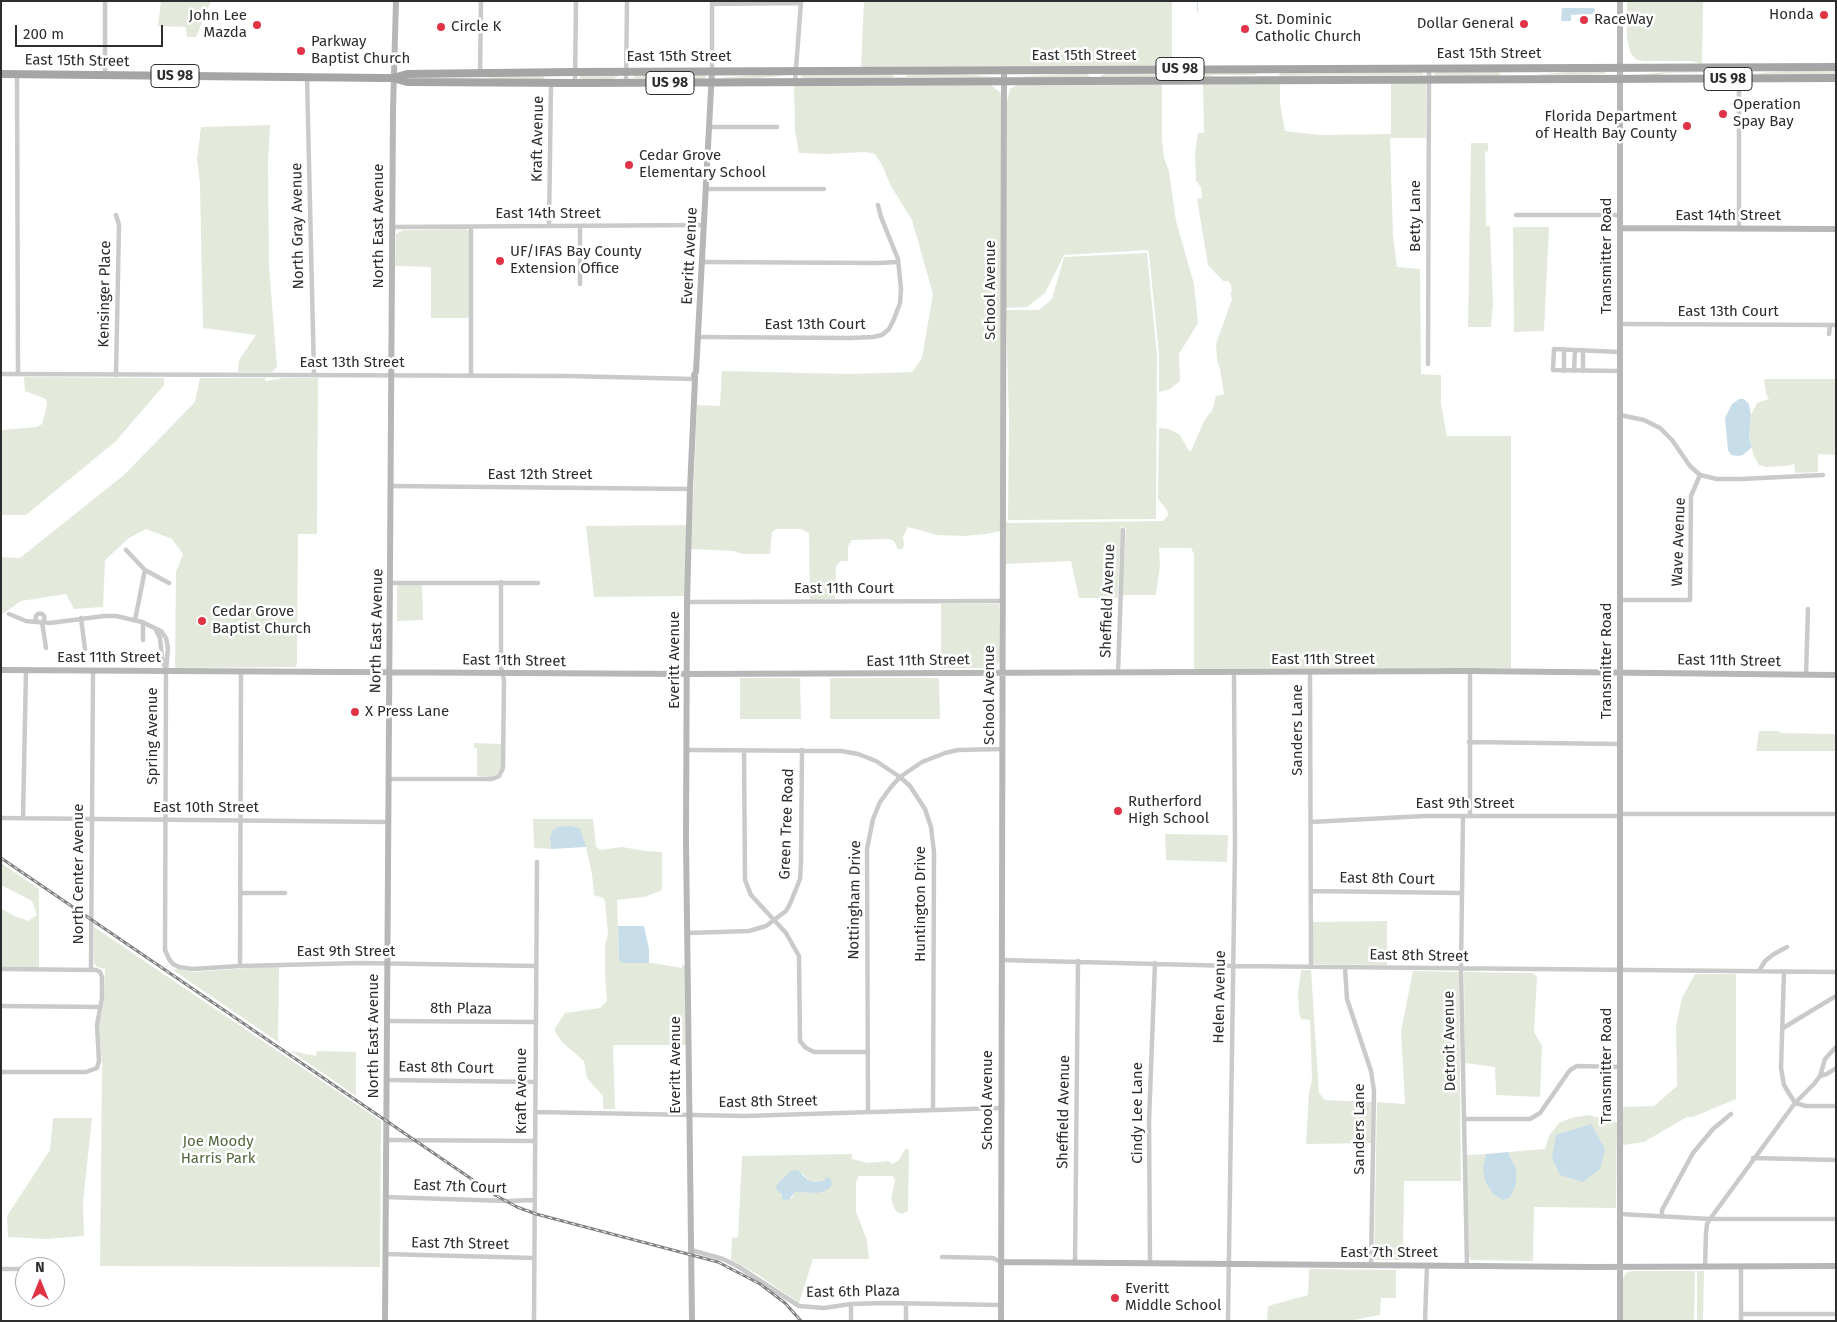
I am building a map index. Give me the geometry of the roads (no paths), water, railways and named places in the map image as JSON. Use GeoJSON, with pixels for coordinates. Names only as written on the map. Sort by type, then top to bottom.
{"type":"FeatureCollection","features":[{"type":"Feature","properties":{"kind":"main road","name":"East 15th Street"},"geometry":{"type":"LineString","coordinates":[[393,78],[407,74],[626,71],[1836,67]]}},
{"type":"Feature","properties":{"kind":"main road"},"geometry":{"type":"LineString","coordinates":[[542,72],[549,76],[551,83]]}},
{"type":"Feature","properties":{"kind":"main road"},"geometry":{"type":"LineString","coordinates":[[551,83],[553,77],[561,72]]}},
{"type":"Feature","properties":{"kind":"main road","name":"East 15th Street"},"geometry":{"type":"LineString","coordinates":[[1,74],[393,78],[407,82],[551,83],[1836,78]]}},
{"type":"Feature","properties":{"kind":"street"},"geometry":{"type":"LineString","coordinates":[[105,1],[105,75]]}},
{"type":"Feature","properties":{"kind":"street","name":"North East Avenue"},"geometry":{"type":"LineString","coordinates":[[385,1321],[393,78],[396,1]]}},
{"type":"Feature","properties":{"kind":"street"},"geometry":{"type":"LineString","coordinates":[[480,82],[481,1]]}},
{"type":"Feature","properties":{"kind":"street"},"geometry":{"type":"LineString","coordinates":[[575,83],[576,1]]}},
{"type":"Feature","properties":{"kind":"street"},"geometry":{"type":"LineString","coordinates":[[626,83],[627,1]]}},
{"type":"Feature","properties":{"kind":"street","name":"Transmitter Road"},"geometry":{"type":"LineString","coordinates":[[1620,1],[1620,1321]]}},
{"type":"Feature","properties":{"kind":"street"},"geometry":{"type":"LineString","coordinates":[[712,2],[801,2],[795,82]]}},
{"type":"Feature","properties":{"kind":"street","name":"Everitt Avenue"},"geometry":{"type":"LineString","coordinates":[[692,1321],[689,1115],[687,602],[690,489],[712,71],[712,2]]}},
{"type":"Feature","properties":{"kind":"street"},"geometry":{"type":"LineString","coordinates":[[1739,228],[1740,67]]}},
{"type":"Feature","properties":{"kind":"street","name":"Betty Lane"},"geometry":{"type":"LineString","coordinates":[[1428,364],[1429,68]]}},
{"type":"Feature","properties":{"kind":"street"},"geometry":{"type":"LineString","coordinates":[[1504,68],[1504,80]]}},
{"type":"Feature","properties":{"kind":"street"},"geometry":{"type":"LineString","coordinates":[[1526,68],[1526,80]]}},
{"type":"Feature","properties":{"kind":"street","name":"School Avenue"},"geometry":{"type":"LineString","coordinates":[[1001,1321],[1004,70]]}},
{"type":"Feature","properties":{"kind":"street"},"geometry":{"type":"LineString","coordinates":[[18,74],[18,374]]}},
{"type":"Feature","properties":{"kind":"street","name":"North Gray Avenue"},"geometry":{"type":"LineString","coordinates":[[307,77],[314,375]]}},
{"type":"Feature","properties":{"kind":"street","name":"Kraft Avenue"},"geometry":{"type":"LineString","coordinates":[[549,226],[551,83]]}},
{"type":"Feature","properties":{"kind":"street"},"geometry":{"type":"LineString","coordinates":[[709,126],[777,127]]}},
{"type":"Feature","properties":{"kind":"street"},"geometry":{"type":"LineString","coordinates":[[706,189],[824,189]]}},
{"type":"Feature","properties":{"kind":"street","name":"East 13th Court"},"geometry":{"type":"LineString","coordinates":[[698,337],[850,338],[882,335],[889,329],[900,304],[901,289],[898,262],[878,204]]}},
{"type":"Feature","properties":{"kind":"street","name":"Kensinger Place"},"geometry":{"type":"LineString","coordinates":[[116,215],[119,225],[116,375]]}},
{"type":"Feature","properties":{"kind":"street"},"geometry":{"type":"LineString","coordinates":[[1516,215],[1619,215]]}},
{"type":"Feature","properties":{"kind":"street","name":"East 14th Street"},"geometry":{"type":"LineString","coordinates":[[392,227],[704,225]]}},
{"type":"Feature","properties":{"kind":"street"},"geometry":{"type":"LineString","coordinates":[[580,226],[580,284]]}},
{"type":"Feature","properties":{"kind":"street"},"geometry":{"type":"LineString","coordinates":[[471,227],[471,376]]}},
{"type":"Feature","properties":{"kind":"street","name":"East 14th Street"},"geometry":{"type":"LineString","coordinates":[[1620,228],[1836,229]]}},
{"type":"Feature","properties":{"kind":"street"},"geometry":{"type":"LineString","coordinates":[[702,262],[879,264],[898,262]]}},
{"type":"Feature","properties":{"kind":"street","name":"East 13th Court"},"geometry":{"type":"LineString","coordinates":[[1619,324],[1836,326]]}},
{"type":"Feature","properties":{"kind":"street"},"geometry":{"type":"LineString","coordinates":[[1829,334],[1830,325]]}},
{"type":"Feature","properties":{"kind":"street"},"geometry":{"type":"LineString","coordinates":[[1619,352],[1554,349],[1553,370],[1619,371]]}},
{"type":"Feature","properties":{"kind":"street"},"geometry":{"type":"LineString","coordinates":[[1564,349],[1564,370]]}},
{"type":"Feature","properties":{"kind":"street"},"geometry":{"type":"LineString","coordinates":[[1574,371],[1575,350]]}},
{"type":"Feature","properties":{"kind":"street"},"geometry":{"type":"LineString","coordinates":[[1583,371],[1584,350]]}},
{"type":"Feature","properties":{"kind":"street","name":"East 13th Street"},"geometry":{"type":"LineString","coordinates":[[1,374],[696,375]]}},
{"type":"Feature","properties":{"kind":"street"},"geometry":{"type":"LineString","coordinates":[[1620,415],[1644,420],[1660,428],[1672,440],[1690,466],[1700,475],[1717,479],[1823,475]]}},
{"type":"Feature","properties":{"kind":"street","name":"Wave Avenue"},"geometry":{"type":"LineString","coordinates":[[1620,600],[1690,600],[1691,496],[1700,475]]}},
{"type":"Feature","properties":{"kind":"street","name":"East 12th Street"},"geometry":{"type":"LineString","coordinates":[[390,486],[690,489]]}},
{"type":"Feature","properties":{"kind":"street","name":"Sheffield Avenue"},"geometry":{"type":"LineString","coordinates":[[1118,674],[1123,530]]}},
{"type":"Feature","properties":{"kind":"street"},"geometry":{"type":"LineString","coordinates":[[126,550],[145,570],[169,583]]}},
{"type":"Feature","properties":{"kind":"street"},"geometry":{"type":"LineString","coordinates":[[135,620],[145,570]]}},
{"type":"Feature","properties":{"kind":"street"},"geometry":{"type":"LineString","coordinates":[[390,582],[538,583]]}},
{"type":"Feature","properties":{"kind":"street"},"geometry":{"type":"LineString","coordinates":[[388,779],[492,779],[499,776],[503,768],[504,680],[501,667],[501,582]]}},
{"type":"Feature","properties":{"kind":"street","name":"East 11th Court"},"geometry":{"type":"LineString","coordinates":[[687,602],[1002,601]]}},
{"type":"Feature","properties":{"kind":"street"},"geometry":{"type":"LineString","coordinates":[[1806,675],[1808,609]]}},
{"type":"Feature","properties":{"kind":"street"},"geometry":{"type":"LineString","coordinates":[[10,614],[26,621],[50,623],[82,618],[116,616],[143,622],[143,640]]}},
{"type":"Feature","properties":{"kind":"street"},"geometry":{"type":"LineString","coordinates":[[36,622],[36,616],[41,614],[44,618],[42,622],[46,648]]}},
{"type":"Feature","properties":{"kind":"street"},"geometry":{"type":"LineString","coordinates":[[82,618],[85,649]]}},
{"type":"Feature","properties":{"kind":"street","name":"Spring Avenue"},"geometry":{"type":"LineString","coordinates":[[143,622],[164,634],[167,642],[165,950]]}},
{"type":"Feature","properties":{"kind":"street","name":"East 11th Street"},"geometry":{"type":"LineString","coordinates":[[1,670],[688,674],[1118,674],[1470,671],[1836,675]]}},
{"type":"Feature","properties":{"kind":"street"},"geometry":{"type":"LineString","coordinates":[[24,818],[26,670]]}},
{"type":"Feature","properties":{"kind":"street","name":"North Center Avenue"},"geometry":{"type":"LineString","coordinates":[[91,970],[93,671]]}},
{"type":"Feature","properties":{"kind":"street"},"geometry":{"type":"LineString","coordinates":[[1470,671],[1470,816]]}},
{"type":"Feature","properties":{"kind":"street"},"geometry":{"type":"LineString","coordinates":[[240,966],[241,672]]}},
{"type":"Feature","properties":{"kind":"street","name":"Sanders Lane"},"geometry":{"type":"LineString","coordinates":[[1310,672],[1311,967]]}},
{"type":"Feature","properties":{"kind":"street","name":"Helen Avenue"},"geometry":{"type":"LineString","coordinates":[[1228,1321],[1234,966],[1234,673]]}},
{"type":"Feature","properties":{"kind":"street"},"geometry":{"type":"LineString","coordinates":[[1470,742],[1619,744]]}},
{"type":"Feature","properties":{"kind":"street","name":"Huntington Drive"},"geometry":{"type":"LineString","coordinates":[[687,750],[841,751],[858,754],[876,761],[910,786],[925,809],[931,827],[934,852],[933,1110]]}},
{"type":"Feature","properties":{"kind":"street"},"geometry":{"type":"LineString","coordinates":[[744,750],[745,880],[751,896],[786,933],[799,956],[800,1041],[806,1048],[814,1052],[867,1052]]}},
{"type":"Feature","properties":{"kind":"street","name":"Green Tree Road"},"geometry":{"type":"LineString","coordinates":[[688,933],[749,931],[766,926],[786,911],[800,879],[802,750]]}},
{"type":"Feature","properties":{"kind":"street","name":"Nottingham Drive"},"geometry":{"type":"LineString","coordinates":[[868,1112],[867,849],[871,825],[880,802],[890,787],[900,777],[922,762],[958,750],[1002,750]]}},
{"type":"Feature","properties":{"kind":"street","name":"East 9th Street"},"geometry":{"type":"LineString","coordinates":[[1311,822],[1424,816],[1836,814]]}},
{"type":"Feature","properties":{"kind":"street","name":"Detroit Avenue"},"geometry":{"type":"LineString","coordinates":[[1464,816],[1461,969],[1467,1266]]}},
{"type":"Feature","properties":{"kind":"street","name":"East 10th Street"},"geometry":{"type":"LineString","coordinates":[[1,818],[388,822]]}},
{"type":"Feature","properties":{"kind":"street","name":"Kraft Avenue"},"geometry":{"type":"LineString","coordinates":[[534,1321],[537,862]]}},
{"type":"Feature","properties":{"kind":"street","name":"East 8th Court"},"geometry":{"type":"LineString","coordinates":[[1311,891],[1462,893]]}},
{"type":"Feature","properties":{"kind":"street"},"geometry":{"type":"LineString","coordinates":[[240,893],[285,893]]}},
{"type":"Feature","properties":{"kind":"street"},"geometry":{"type":"LineString","coordinates":[[1759,972],[1765,961],[1787,947]]}},
{"type":"Feature","properties":{"kind":"street","name":"East 9th Street"},"geometry":{"type":"LineString","coordinates":[[165,950],[169,959],[179,967],[192,969],[361,963],[536,966]]}},
{"type":"Feature","properties":{"kind":"street","name":"East 8th Street"},"geometry":{"type":"LineString","coordinates":[[1002,960],[1345,968],[1836,972]]}},
{"type":"Feature","properties":{"kind":"street","name":"Sheffield Avenue"},"geometry":{"type":"LineString","coordinates":[[1076,1263],[1078,961]]}},
{"type":"Feature","properties":{"kind":"street","name":"Cindy Lee Lane"},"geometry":{"type":"LineString","coordinates":[[1150,1263],[1149,1121],[1155,963]]}},
{"type":"Feature","properties":{"kind":"street","name":"Sanders Lane"},"geometry":{"type":"LineString","coordinates":[[1345,968],[1347,998],[1371,1071],[1374,1091],[1371,1265]]}},
{"type":"Feature","properties":{"kind":"street"},"geometry":{"type":"LineString","coordinates":[[1,969],[91,970],[99,971],[102,976],[97,1025],[99,1061],[97,1068],[86,1072],[1,1072]]}},
{"type":"Feature","properties":{"kind":"street"},"geometry":{"type":"LineString","coordinates":[[1784,972],[1782,1028],[1782,1078],[1784,1084],[1794,1103],[1806,1106],[1836,1106]]}},
{"type":"Feature","properties":{"kind":"street"},"geometry":{"type":"LineString","coordinates":[[1782,1028],[1836,996]]}},
{"type":"Feature","properties":{"kind":"street"},"geometry":{"type":"LineString","coordinates":[[1,1006],[100,1007]]}},
{"type":"Feature","properties":{"kind":"street","name":"8th Plaza"},"geometry":{"type":"LineString","coordinates":[[386,1021],[535,1022]]}},
{"type":"Feature","properties":{"kind":"street"},"geometry":{"type":"LineString","coordinates":[[1705,1267],[1707,1224],[1794,1103],[1820,1076],[1825,1059],[1836,1047]]}},
{"type":"Feature","properties":{"kind":"street"},"geometry":{"type":"LineString","coordinates":[[1464,1119],[1530,1119],[1540,1113],[1570,1070],[1577,1066],[1620,1067]]}},
{"type":"Feature","properties":{"kind":"street"},"geometry":{"type":"LineString","coordinates":[[1820,1076],[1836,1068]]}},
{"type":"Feature","properties":{"kind":"street","name":"East 8th Court"},"geometry":{"type":"LineString","coordinates":[[386,1080],[535,1082]]}},
{"type":"Feature","properties":{"kind":"street","name":"East 8th Street"},"geometry":{"type":"LineString","coordinates":[[535,1112],[744,1116],[1001,1108]]}},
{"type":"Feature","properties":{"kind":"street"},"geometry":{"type":"LineString","coordinates":[[1662,1216],[1662,1210],[1693,1153],[1713,1129],[1730,1114]]}},
{"type":"Feature","properties":{"kind":"street"},"geometry":{"type":"LineString","coordinates":[[386,1140],[534,1141]]}},
{"type":"Feature","properties":{"kind":"street"},"geometry":{"type":"LineString","coordinates":[[1753,1158],[1836,1160]]}},
{"type":"Feature","properties":{"kind":"street","name":"East 7th Court"},"geometry":{"type":"LineString","coordinates":[[385,1197],[507,1201],[534,1200]]}},
{"type":"Feature","properties":{"kind":"street"},"geometry":{"type":"LineString","coordinates":[[1620,1214],[1710,1219],[1836,1219]]}},
{"type":"Feature","properties":{"kind":"street","name":"East 6th Plaza"},"geometry":{"type":"LineString","coordinates":[[691,1250],[739,1267],[799,1306],[824,1308],[851,1304],[906,1303],[1001,1305]]}},
{"type":"Feature","properties":{"kind":"street","name":"East 7th Street"},"geometry":{"type":"LineString","coordinates":[[385,1254],[534,1258]]}},
{"type":"Feature","properties":{"kind":"street","name":"East 7th Street"},"geometry":{"type":"LineString","coordinates":[[942,1257],[993,1258],[1001,1262],[1076,1263],[1426,1266],[1836,1266]]}},
{"type":"Feature","properties":{"kind":"street"},"geometry":{"type":"LineString","coordinates":[[1425,1321],[1426,1266]]}},
{"type":"Feature","properties":{"kind":"street"},"geometry":{"type":"LineString","coordinates":[[1741,1266],[1741,1321]]}},
{"type":"Feature","properties":{"kind":"street"},"geometry":{"type":"LineString","coordinates":[[1,1269],[15,1269]]}},
{"type":"Feature","properties":{"kind":"street"},"geometry":{"type":"LineString","coordinates":[[906,1303],[906,1321]]}},
{"type":"Feature","properties":{"kind":"street"},"geometry":{"type":"LineString","coordinates":[[851,1304],[851,1321]]}},
{"type":"Feature","properties":{"kind":"street"},"geometry":{"type":"LineString","coordinates":[[1741,1314],[1836,1314]]}},
{"type":"Feature","properties":{"kind":"street"},"geometry":{"type":"LineString","coordinates":[[1810,1314],[1810,1321]]}},
{"type":"Feature","properties":{"kind":"water"},"geometry":{"type":"Polygon","coordinates":[[[1562,8],[1593,8],[1595,9],[1595,14],[1571,15],[1571,21],[1561,21],[1562,8]]]}},
{"type":"Feature","properties":{"kind":"water"},"geometry":{"type":"Polygon","coordinates":[[[1739,399],[1744,399],[1749,404],[1751,415],[1749,438],[1752,447],[1743,455],[1738,456],[1731,455],[1728,450],[1725,418],[1732,404],[1739,399]]]}},
{"type":"Feature","properties":{"kind":"water"},"geometry":{"type":"Polygon","coordinates":[[[558,827],[580,828],[586,847],[551,849],[550,839],[552,831],[558,827]]]}},
{"type":"Feature","properties":{"kind":"water"},"geometry":{"type":"Polygon","coordinates":[[[618,926],[644,926],[649,949],[649,963],[623,963],[619,960],[618,926]]]}},
{"type":"Feature","properties":{"kind":"water"},"geometry":{"type":"Polygon","coordinates":[[[1591,1124],[1605,1149],[1600,1169],[1583,1182],[1560,1175],[1552,1158],[1556,1135],[1591,1124]]]}},
{"type":"Feature","properties":{"kind":"water"},"geometry":{"type":"Polygon","coordinates":[[[1508,1152],[1516,1169],[1516,1184],[1510,1197],[1503,1200],[1493,1194],[1485,1181],[1483,1168],[1486,1154],[1508,1152]]]}},
{"type":"Feature","properties":{"kind":"water"},"geometry":{"type":"Polygon","coordinates":[[[797,1170],[808,1180],[815,1182],[825,1180],[826,1177],[830,1178],[832,1184],[830,1188],[823,1192],[795,1192],[788,1201],[782,1199],[782,1195],[776,1189],[777,1184],[791,1171],[797,1170]]]}},
{"type":"Feature","properties":{"kind":"waterway"},"geometry":{"type":"LineString","coordinates":[[1198,1],[1198,12]]}},
{"type":"Feature","properties":{"kind":"railway"},"geometry":{"type":"LineString","coordinates":[[1,858],[495,1195],[517,1207],[536,1214],[718,1262],[760,1284],[785,1303],[801,1321]]}},
{"type":"Feature","properties":{"kind":"place","name":"Honda"},"geometry":{"type":"Point","coordinates":[1824,15]}},
{"type":"Feature","properties":{"kind":"place","name":"RaceWay"},"geometry":{"type":"Point","coordinates":[1584,20]}},
{"type":"Feature","properties":{"kind":"place","name":"Dollar General"},"geometry":{"type":"Point","coordinates":[1524,24]}},
{"type":"Feature","properties":{"kind":"place","name":"John Lee Mazda"},"geometry":{"type":"Point","coordinates":[257,25]}},
{"type":"Feature","properties":{"kind":"place","name":"Circle K"},"geometry":{"type":"Point","coordinates":[441,27]}},
{"type":"Feature","properties":{"kind":"place","name":"St. Dominic Catholic Church"},"geometry":{"type":"Point","coordinates":[1245,29]}},
{"type":"Feature","properties":{"kind":"place","name":"Parkway Baptist Church"},"geometry":{"type":"Point","coordinates":[301,51]}},
{"type":"Feature","properties":{"kind":"place","name":"Operation Spay Bay"},"geometry":{"type":"Point","coordinates":[1723,114]}},
{"type":"Feature","properties":{"kind":"place","name":"Florida Department of Health Bay County"},"geometry":{"type":"Point","coordinates":[1687,126]}},
{"type":"Feature","properties":{"kind":"place","name":"Cedar Grove Elementary School"},"geometry":{"type":"Point","coordinates":[629,165]}},
{"type":"Feature","properties":{"kind":"place","name":"UF/IFAS Bay County Extension Office"},"geometry":{"type":"Point","coordinates":[500,261]}},
{"type":"Feature","properties":{"kind":"place","name":"Cedar Grove Baptist Church"},"geometry":{"type":"Point","coordinates":[202,621]}},
{"type":"Feature","properties":{"kind":"place","name":"X Press Lane"},"geometry":{"type":"Point","coordinates":[355,712]}},
{"type":"Feature","properties":{"kind":"place","name":"Rutherford High School"},"geometry":{"type":"Point","coordinates":[1118,811]}},
{"type":"Feature","properties":{"kind":"place","name":"Everitt Middle School"},"geometry":{"type":"Point","coordinates":[1115,1298]}},
{"type":"Feature","properties":{"kind":"park label","name":"Joe Moody Harris Park"},"geometry":{"type":"Point","coordinates":[218,1150]}}]}
